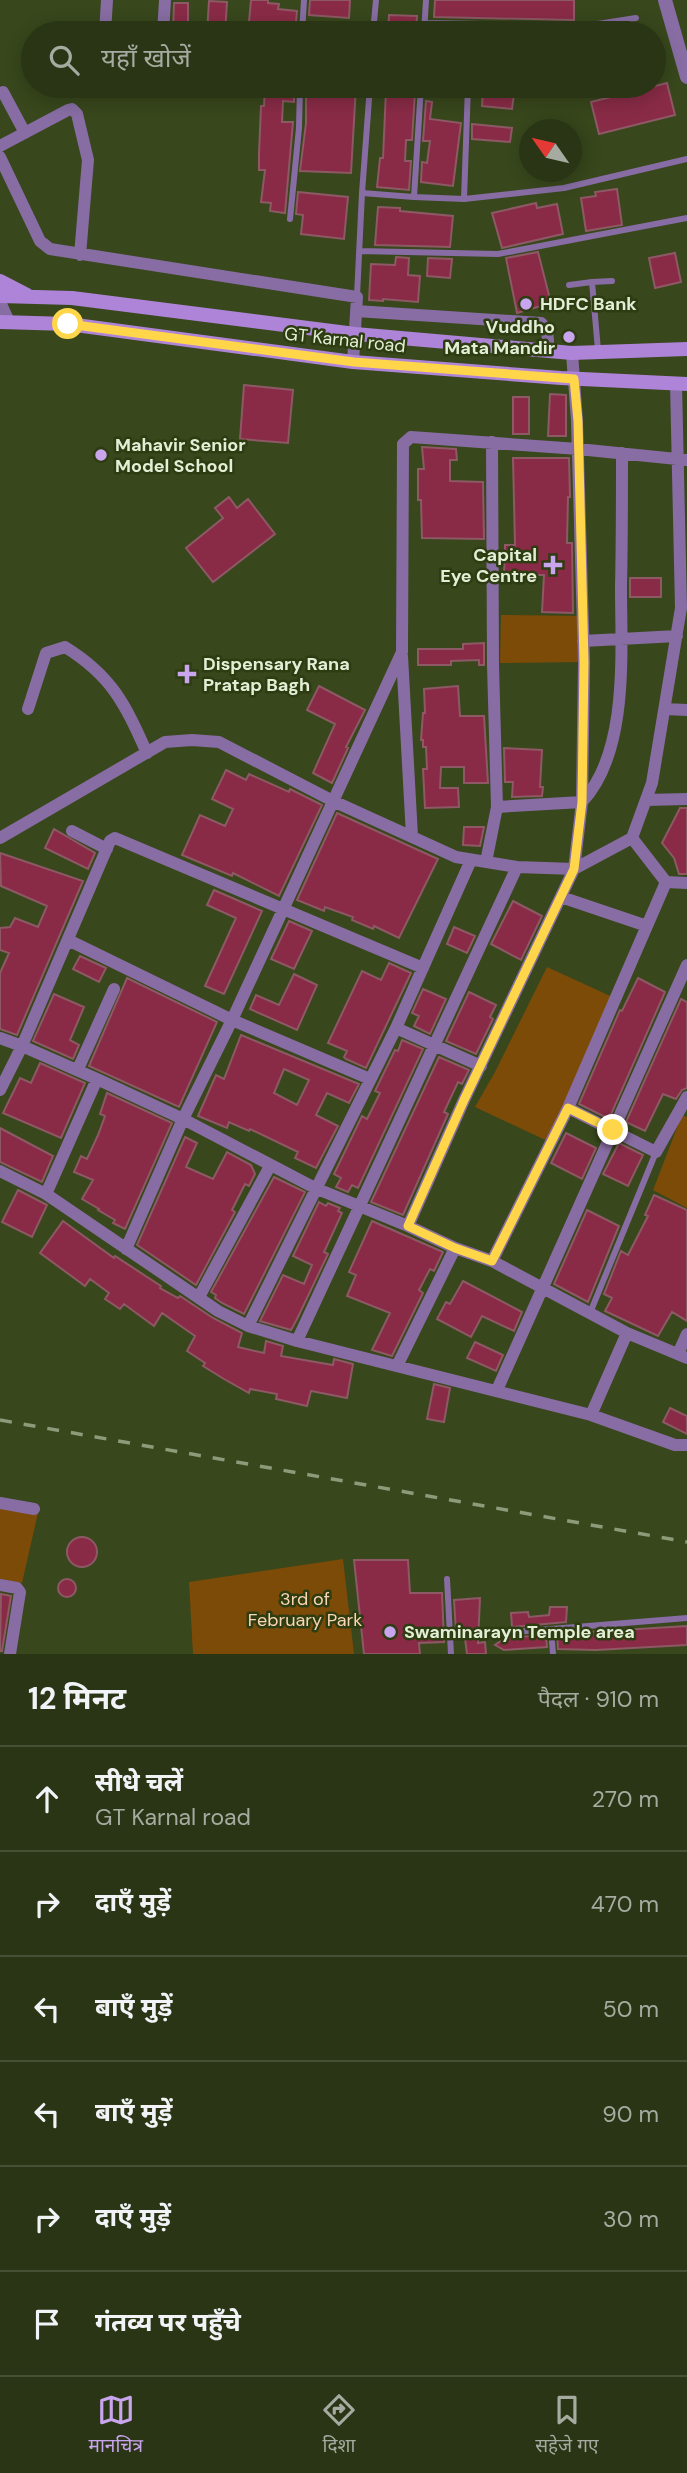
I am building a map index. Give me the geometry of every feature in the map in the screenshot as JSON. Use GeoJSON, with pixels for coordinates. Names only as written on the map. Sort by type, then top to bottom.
{"type":"FeatureCollection","features":[{"type":"Feature","properties":{"kind":"main road"},"geometry":{"type":"LineString","coordinates":[[0,281],[33,297]]}},
{"type":"Feature","properties":{"kind":"main road","name":"GT Karnal road"},"geometry":{"type":"LineString","coordinates":[[0,296],[72,299],[355,334],[572,354],[687,349]]}},
{"type":"Feature","properties":{"kind":"main road","name":"GT Karnal road"},"geometry":{"type":"LineString","coordinates":[[4,322],[68,324],[354,362],[574,379],[682,383]]}},
{"type":"Feature","properties":{"kind":"street"},"geometry":{"type":"LineString","coordinates":[[105,21],[107,0]]}},
{"type":"Feature","properties":{"kind":"street"},"geometry":{"type":"LineString","coordinates":[[164,21],[165,0]]}},
{"type":"Feature","properties":{"kind":"street"},"geometry":{"type":"LineString","coordinates":[[665,0],[687,77]]}},
{"type":"Feature","properties":{"kind":"street"},"geometry":{"type":"LineString","coordinates":[[1,90],[25,132]]}},
{"type":"Feature","properties":{"kind":"street"},"geometry":{"type":"LineString","coordinates":[[0,146],[68,110],[72,109],[77,114],[88,160],[80,255]]}},
{"type":"Feature","properties":{"kind":"street"},"geometry":{"type":"LineString","coordinates":[[0,158],[44,246],[80,255],[357,297],[354,362]]}},
{"type":"Feature","properties":{"kind":"street"},"geometry":{"type":"LineString","coordinates":[[0,304],[4,322]]}},
{"type":"Feature","properties":{"kind":"street"},"geometry":{"type":"LineString","coordinates":[[356,311],[541,323],[547,330],[549,351]]}},
{"type":"Feature","properties":{"kind":"street"},"geometry":{"type":"LineString","coordinates":[[408,1226],[574,869],[582,802],[583,641],[578,449],[572,354]]}},
{"type":"Feature","properties":{"kind":"street"},"geometry":{"type":"LineString","coordinates":[[0,838],[165,742],[192,740],[219,742],[333,801],[456,857],[517,867],[574,869],[632,838],[652,783],[681,629],[682,383]]}},
{"type":"Feature","properties":{"kind":"street"},"geometry":{"type":"LineString","coordinates":[[412,836],[402,652],[403,444],[411,437],[578,449],[682,460]]}},
{"type":"Feature","properties":{"kind":"street"},"geometry":{"type":"LineString","coordinates":[[486,862],[497,807],[492,442]]}},
{"type":"Feature","properties":{"kind":"street"},"geometry":{"type":"LineString","coordinates":[[497,807],[582,802],[600,779],[611,747],[621,680],[622,453]]}},
{"type":"Feature","properties":{"kind":"street"},"geometry":{"type":"LineString","coordinates":[[583,641],[621,639],[681,629]]}},
{"type":"Feature","properties":{"kind":"street"},"geometry":{"type":"LineString","coordinates":[[28,709],[46,653],[65,647],[91,663],[126,705],[147,753]]}},
{"type":"Feature","properties":{"kind":"street"},"geometry":{"type":"LineString","coordinates":[[126,1250],[183,1119],[232,1020],[402,652]]}},
{"type":"Feature","properties":{"kind":"street"},"geometry":{"type":"LineString","coordinates":[[664,709],[687,710]]}},
{"type":"Feature","properties":{"kind":"street"},"geometry":{"type":"LineString","coordinates":[[646,800],[687,799]]}},
{"type":"Feature","properties":{"kind":"street"},"geometry":{"type":"LineString","coordinates":[[72,831],[107,849]]}},
{"type":"Feature","properties":{"kind":"street"},"geometry":{"type":"LineString","coordinates":[[0,1090],[22,1046],[112,839],[117,838],[423,968]]}},
{"type":"Feature","properties":{"kind":"street"},"geometry":{"type":"LineString","coordinates":[[632,838],[666,882],[687,883]]}},
{"type":"Feature","properties":{"kind":"street"},"geometry":{"type":"LineString","coordinates":[[248,1326],[396,1028],[471,860]]}},
{"type":"Feature","properties":{"kind":"street"},"geometry":{"type":"LineString","coordinates":[[297,1341],[517,867]]}},
{"type":"Feature","properties":{"kind":"street"},"geometry":{"type":"LineString","coordinates":[[492,1261],[568,1108],[666,882]]}},
{"type":"Feature","properties":{"kind":"street"},"geometry":{"type":"LineString","coordinates":[[561,897],[647,926]]}},
{"type":"Feature","properties":{"kind":"street"},"geometry":{"type":"LineString","coordinates":[[68,940],[232,1020],[370,1079]]}},
{"type":"Feature","properties":{"kind":"street"},"geometry":{"type":"LineString","coordinates":[[497,1390],[687,965]]}},
{"type":"Feature","properties":{"kind":"street"},"geometry":{"type":"LineString","coordinates":[[78,1069],[114,989]]}},
{"type":"Feature","properties":{"kind":"street"},"geometry":{"type":"LineString","coordinates":[[396,1028],[481,1066]]}},
{"type":"Feature","properties":{"kind":"street"},"geometry":{"type":"LineString","coordinates":[[0,1038],[78,1069],[183,1119],[315,1188],[492,1261],[627,1333],[682,1356],[687,1334]]}},
{"type":"Feature","properties":{"kind":"street"},"geometry":{"type":"LineString","coordinates":[[46,1194],[97,1079]]}},
{"type":"Feature","properties":{"kind":"street"},"geometry":{"type":"LineString","coordinates":[[568,1108],[656,1152],[687,1097]]}},
{"type":"Feature","properties":{"kind":"street"},"geometry":{"type":"LineString","coordinates":[[198,1297],[270,1166]]}},
{"type":"Feature","properties":{"kind":"street"},"geometry":{"type":"LineString","coordinates":[[0,1171],[46,1194],[218,1311],[248,1326],[297,1341],[591,1415],[675,1445],[687,1445]]}},
{"type":"Feature","properties":{"kind":"street"},"geometry":{"type":"LineString","coordinates":[[397,1366],[455,1248]]}},
{"type":"Feature","properties":{"kind":"street"},"geometry":{"type":"LineString","coordinates":[[591,1415],[627,1333]]}},
{"type":"Feature","properties":{"kind":"street"},"geometry":{"type":"LineString","coordinates":[[0,1503],[34,1509]]}},
{"type":"Feature","properties":{"kind":"street"},"geometry":{"type":"LineString","coordinates":[[0,1585],[17,1588],[20,1592],[10,1654]]}},
{"type":"Feature","properties":{"kind":"lane"},"geometry":{"type":"LineString","coordinates":[[303,21],[304,0]]}},
{"type":"Feature","properties":{"kind":"lane"},"geometry":{"type":"LineString","coordinates":[[374,21],[376,0]]}},
{"type":"Feature","properties":{"kind":"lane"},"geometry":{"type":"LineString","coordinates":[[425,21],[426,0]]}},
{"type":"Feature","properties":{"kind":"lane"},"geometry":{"type":"LineString","coordinates":[[617,21],[636,18]]}},
{"type":"Feature","properties":{"kind":"lane"},"geometry":{"type":"LineString","coordinates":[[290,219],[300,98]]}},
{"type":"Feature","properties":{"kind":"lane"},"geometry":{"type":"LineString","coordinates":[[357,297],[369,98]]}},
{"type":"Feature","properties":{"kind":"lane"},"geometry":{"type":"LineString","coordinates":[[414,197],[420,98]]}},
{"type":"Feature","properties":{"kind":"lane"},"geometry":{"type":"LineString","coordinates":[[464,200],[468,98]]}},
{"type":"Feature","properties":{"kind":"lane"},"geometry":{"type":"LineString","coordinates":[[362,192],[464,200],[564,188],[687,159]]}},
{"type":"Feature","properties":{"kind":"lane"},"geometry":{"type":"LineString","coordinates":[[359,251],[498,254],[687,218]]}},
{"type":"Feature","properties":{"kind":"lane"},"geometry":{"type":"LineString","coordinates":[[569,285],[612,281]]}},
{"type":"Feature","properties":{"kind":"lane"},"geometry":{"type":"LineString","coordinates":[[592,282],[598,352]]}},
{"type":"Feature","properties":{"kind":"lane"},"geometry":{"type":"LineString","coordinates":[[590,1313],[656,1152]]}},
{"type":"Feature","properties":{"kind":"lane"},"geometry":{"type":"LineString","coordinates":[[447,1580],[451,1654]]}},
{"type":"Feature","properties":{"kind":"lane"},"geometry":{"type":"LineString","coordinates":[[490,1634],[687,1618]]}},
{"type":"Feature","properties":{"kind":"lane"},"geometry":{"type":"LineString","coordinates":[[551,1629],[553,1654]]}},
{"type":"Feature","properties":{"kind":"green space"},"geometry":{"type":"Polygon","coordinates":[[[501,615],[584,616],[584,662],[500,663],[501,615]]]}},
{"type":"Feature","properties":{"kind":"green space"},"geometry":{"type":"Polygon","coordinates":[[[547,967],[619,1000],[556,1145],[475,1107],[547,967]]]}},
{"type":"Feature","properties":{"kind":"green space"},"geometry":{"type":"Polygon","coordinates":[[[682,1115],[687,1117],[687,1208],[653,1190],[682,1115]]]}},
{"type":"Feature","properties":{"kind":"green space"},"geometry":{"type":"Polygon","coordinates":[[[0,1508],[38,1513],[22,1583],[0,1579],[0,1508]]]}},
{"type":"Feature","properties":{"kind":"green space","name":"3rd of February Park"},"geometry":{"type":"Polygon","coordinates":[[[343,1559],[354,1654],[193,1654],[189,1582],[343,1559]]]}},
{"type":"Feature","properties":{"kind":"building"},"geometry":{"type":"Polygon","coordinates":[[[251,0],[268,0],[268,3],[279,4],[278,9],[297,11],[296,21],[249,21],[251,0]]]}},
{"type":"Feature","properties":{"kind":"building"},"geometry":{"type":"Polygon","coordinates":[[[310,0],[350,0],[349,18],[309,15],[310,0]]]}},
{"type":"Feature","properties":{"kind":"building"},"geometry":{"type":"Polygon","coordinates":[[[435,0],[574,0],[574,20],[434,17],[435,0]]]}},
{"type":"Feature","properties":{"kind":"building"},"geometry":{"type":"Polygon","coordinates":[[[209,1],[227,2],[226,21],[208,21],[209,1]]]}},
{"type":"Feature","properties":{"kind":"building"},"geometry":{"type":"Polygon","coordinates":[[[174,3],[188,3],[188,21],[173,21],[174,3]]]}},
{"type":"Feature","properties":{"kind":"building"},"geometry":{"type":"Polygon","coordinates":[[[389,15],[417,16],[417,21],[389,21],[389,15]]]}},
{"type":"Feature","properties":{"kind":"building"},"geometry":{"type":"Polygon","coordinates":[[[666,83],[675,115],[599,134],[591,102],[607,98],[666,98],[666,83]]]}},
{"type":"Feature","properties":{"kind":"building"},"geometry":{"type":"Polygon","coordinates":[[[264,98],[294,98],[294,102],[283,101],[282,122],[293,122],[285,213],[270,211],[271,203],[261,202],[265,170],[259,170],[259,154],[261,106],[264,106],[264,98]]]}},
{"type":"Feature","properties":{"kind":"building"},"geometry":{"type":"Polygon","coordinates":[[[306,98],[355,98],[351,173],[300,171],[306,98]]]}},
{"type":"Feature","properties":{"kind":"building"},"geometry":{"type":"Polygon","coordinates":[[[386,98],[415,98],[412,140],[406,140],[405,161],[411,161],[409,190],[377,187],[380,158],[383,158],[386,98]]]}},
{"type":"Feature","properties":{"kind":"building"},"geometry":{"type":"Polygon","coordinates":[[[483,98],[513,98],[512,109],[482,106],[483,98]]]}},
{"type":"Feature","properties":{"kind":"building"},"geometry":{"type":"Polygon","coordinates":[[[426,101],[432,102],[430,119],[461,123],[453,186],[421,182],[422,162],[427,163],[430,141],[423,141],[426,101]]]}},
{"type":"Feature","properties":{"kind":"building"},"geometry":{"type":"Polygon","coordinates":[[[472,124],[512,128],[510,142],[472,139],[472,124]]]}},
{"type":"Feature","properties":{"kind":"building"},"geometry":{"type":"Polygon","coordinates":[[[617,189],[622,225],[586,231],[581,198],[596,196],[595,192],[617,189]]]}},
{"type":"Feature","properties":{"kind":"building"},"geometry":{"type":"Polygon","coordinates":[[[298,192],[348,197],[344,239],[301,234],[303,215],[296,214],[298,192]]]}},
{"type":"Feature","properties":{"kind":"building"},"geometry":{"type":"Polygon","coordinates":[[[536,203],[537,208],[557,204],[563,234],[502,248],[492,213],[536,203]]]}},
{"type":"Feature","properties":{"kind":"building"},"geometry":{"type":"Polygon","coordinates":[[[378,207],[453,216],[450,247],[375,245],[378,207]]]}},
{"type":"Feature","properties":{"kind":"building"},"geometry":{"type":"Polygon","coordinates":[[[538,252],[551,303],[517,313],[506,258],[538,252]]]}},
{"type":"Feature","properties":{"kind":"building"},"geometry":{"type":"Polygon","coordinates":[[[675,253],[681,282],[655,288],[649,258],[675,253]]]}},
{"type":"Feature","properties":{"kind":"building"},"geometry":{"type":"Polygon","coordinates":[[[396,257],[409,258],[408,275],[420,276],[418,302],[369,300],[371,264],[395,265],[396,257]]]}},
{"type":"Feature","properties":{"kind":"building"},"geometry":{"type":"Polygon","coordinates":[[[428,258],[452,259],[450,278],[427,276],[428,258]]]}},
{"type":"Feature","properties":{"kind":"building"},"geometry":{"type":"Polygon","coordinates":[[[244,385],[293,390],[288,443],[240,439],[244,385]]]}},
{"type":"Feature","properties":{"kind":"building"},"geometry":{"type":"Polygon","coordinates":[[[550,394],[566,395],[566,436],[548,436],[550,394]]]}},
{"type":"Feature","properties":{"kind":"building"},"geometry":{"type":"Polygon","coordinates":[[[513,397],[529,397],[529,434],[513,434],[513,397]]]}},
{"type":"Feature","properties":{"kind":"building"},"geometry":{"type":"Polygon","coordinates":[[[422,447],[456,449],[457,460],[450,460],[450,481],[483,482],[484,539],[422,538],[418,469],[424,469],[422,447]]]}},
{"type":"Feature","properties":{"kind":"building"},"geometry":{"type":"Polygon","coordinates":[[[513,458],[569,458],[567,543],[572,543],[573,613],[542,612],[544,575],[504,575],[505,545],[515,545],[513,458]]]}},
{"type":"Feature","properties":{"kind":"building"},"geometry":{"type":"Polygon","coordinates":[[[229,497],[237,508],[248,499],[275,534],[213,582],[186,548],[223,518],[215,508],[229,497]]]}},
{"type":"Feature","properties":{"kind":"building"},"geometry":{"type":"Polygon","coordinates":[[[630,578],[661,578],[661,597],[630,597],[630,578]]]}},
{"type":"Feature","properties":{"kind":"building"},"geometry":{"type":"Polygon","coordinates":[[[484,643],[484,665],[479,665],[479,660],[451,661],[451,665],[418,665],[418,649],[463,649],[463,644],[484,643]]]}},
{"type":"Feature","properties":{"kind":"building"},"geometry":{"type":"Polygon","coordinates":[[[319,686],[365,710],[332,783],[313,773],[335,724],[307,710],[319,686]]]}},
{"type":"Feature","properties":{"kind":"building"},"geometry":{"type":"Polygon","coordinates":[[[458,686],[460,716],[484,716],[488,783],[464,783],[464,767],[441,767],[440,788],[458,788],[459,807],[425,808],[423,769],[427,769],[426,747],[423,747],[421,740],[425,713],[424,689],[458,686]]]}},
{"type":"Feature","properties":{"kind":"building"},"geometry":{"type":"Polygon","coordinates":[[[504,748],[542,750],[542,796],[512,797],[513,782],[505,782],[504,748]]]}},
{"type":"Feature","properties":{"kind":"building"},"geometry":{"type":"Polygon","coordinates":[[[226,770],[246,780],[249,774],[289,792],[290,789],[322,805],[279,896],[233,873],[232,876],[182,855],[200,815],[225,826],[233,809],[212,799],[226,770]]]}},
{"type":"Feature","properties":{"kind":"building"},"geometry":{"type":"Polygon","coordinates":[[[680,808],[687,808],[687,874],[679,874],[674,858],[662,843],[680,808]]]}},
{"type":"Feature","properties":{"kind":"building"},"geometry":{"type":"Polygon","coordinates":[[[337,813],[438,859],[399,938],[374,926],[373,929],[352,920],[353,917],[325,907],[324,911],[297,900],[337,813]]]}},
{"type":"Feature","properties":{"kind":"building"},"geometry":{"type":"Polygon","coordinates":[[[464,827],[484,827],[480,846],[463,845],[464,827]]]}},
{"type":"Feature","properties":{"kind":"building"},"geometry":{"type":"Polygon","coordinates":[[[54,829],[95,853],[88,869],[45,848],[54,829]]]}},
{"type":"Feature","properties":{"kind":"building"},"geometry":{"type":"Polygon","coordinates":[[[0,853],[83,881],[17,1035],[0,1029],[0,973],[9,953],[0,950],[0,928],[10,927],[15,918],[38,927],[47,906],[1,886],[0,853]]]}},
{"type":"Feature","properties":{"kind":"building"},"geometry":{"type":"Polygon","coordinates":[[[214,890],[262,911],[224,994],[205,986],[236,918],[207,905],[214,890]]]}},
{"type":"Feature","properties":{"kind":"building"},"geometry":{"type":"Polygon","coordinates":[[[513,901],[542,916],[521,960],[491,944],[513,901]]]}},
{"type":"Feature","properties":{"kind":"building"},"geometry":{"type":"Polygon","coordinates":[[[289,921],[312,931],[294,969],[271,959],[289,921]]]}},
{"type":"Feature","properties":{"kind":"building"},"geometry":{"type":"Polygon","coordinates":[[[454,927],[475,936],[467,953],[447,944],[454,927]]]}},
{"type":"Feature","properties":{"kind":"building"},"geometry":{"type":"Polygon","coordinates":[[[80,956],[106,968],[99,982],[73,969],[80,956]]]}},
{"type":"Feature","properties":{"kind":"building"},"geometry":{"type":"Polygon","coordinates":[[[389,963],[411,973],[366,1068],[346,1059],[344,1057],[347,1051],[328,1043],[362,971],[381,980],[389,963]]]}},
{"type":"Feature","properties":{"kind":"building"},"geometry":{"type":"Polygon","coordinates":[[[294,974],[317,985],[297,1030],[250,1009],[256,995],[279,1005],[294,974]]]}},
{"type":"Feature","properties":{"kind":"building"},"geometry":{"type":"Polygon","coordinates":[[[127,978],[217,1022],[179,1107],[89,1066],[127,978]]]}},
{"type":"Feature","properties":{"kind":"building"},"geometry":{"type":"Polygon","coordinates":[[[638,978],[665,992],[609,1119],[579,1104],[620,1010],[622,1011],[638,978]]]}},
{"type":"Feature","properties":{"kind":"building"},"geometry":{"type":"Polygon","coordinates":[[[423,989],[446,999],[430,1034],[414,1026],[419,1016],[412,1013],[423,989]]]}},
{"type":"Feature","properties":{"kind":"building"},"geometry":{"type":"Polygon","coordinates":[[[469,992],[496,1005],[490,1017],[493,1019],[476,1054],[446,1041],[469,992]]]}},
{"type":"Feature","properties":{"kind":"building"},"geometry":{"type":"Polygon","coordinates":[[[54,994],[84,1007],[70,1040],[79,1045],[73,1059],[33,1041],[54,994]]]}},
{"type":"Feature","properties":{"kind":"building"},"geometry":{"type":"Polygon","coordinates":[[[681,999],[687,1002],[687,1088],[682,1090],[676,1099],[663,1094],[645,1131],[626,1122],[681,999]]]}},
{"type":"Feature","properties":{"kind":"building"},"geometry":{"type":"Polygon","coordinates":[[[241,1035],[359,1084],[349,1103],[327,1093],[316,1115],[338,1126],[316,1168],[295,1158],[298,1152],[250,1129],[249,1131],[229,1122],[227,1128],[198,1116],[216,1075],[224,1079],[241,1035]],[[284,1069],[274,1093],[297,1105],[309,1080],[284,1069]]]}},
{"type":"Feature","properties":{"kind":"building"},"geometry":{"type":"Polygon","coordinates":[[[402,1040],[423,1049],[358,1188],[352,1185],[348,1192],[336,1187],[341,1178],[334,1174],[362,1116],[367,1119],[380,1093],[375,1091],[402,1040]]]}},
{"type":"Feature","properties":{"kind":"building"},"geometry":{"type":"Polygon","coordinates":[[[439,1057],[469,1070],[462,1084],[458,1082],[444,1112],[448,1114],[403,1215],[371,1202],[439,1057]]]}},
{"type":"Feature","properties":{"kind":"building"},"geometry":{"type":"Polygon","coordinates":[[[40,1063],[85,1083],[61,1138],[3,1113],[20,1078],[31,1083],[40,1063]]]}},
{"type":"Feature","properties":{"kind":"building"},"geometry":{"type":"Polygon","coordinates":[[[107,1093],[172,1123],[125,1229],[82,1199],[93,1180],[74,1172],[81,1156],[87,1159],[98,1135],[105,1116],[100,1114],[107,1093]]]}},
{"type":"Feature","properties":{"kind":"building"},"geometry":{"type":"Polygon","coordinates":[[[0,1128],[53,1156],[42,1182],[0,1162],[0,1128]]]}},
{"type":"Feature","properties":{"kind":"building"},"geometry":{"type":"Polygon","coordinates":[[[566,1133],[596,1148],[582,1179],[551,1163],[566,1133]]]}},
{"type":"Feature","properties":{"kind":"building"},"geometry":{"type":"Polygon","coordinates":[[[185,1137],[197,1143],[186,1167],[213,1179],[227,1152],[251,1165],[255,1174],[249,1186],[245,1184],[232,1210],[235,1212],[196,1285],[137,1245],[185,1137]]]}},
{"type":"Feature","properties":{"kind":"building"},"geometry":{"type":"Polygon","coordinates":[[[619,1143],[643,1155],[628,1186],[603,1174],[619,1143]]]}},
{"type":"Feature","properties":{"kind":"building"},"geometry":{"type":"Polygon","coordinates":[[[274,1177],[305,1192],[244,1314],[222,1303],[211,1292],[274,1177]]]}},
{"type":"Feature","properties":{"kind":"building"},"geometry":{"type":"Polygon","coordinates":[[[18,1190],[47,1205],[32,1237],[2,1222],[18,1190]]]}},
{"type":"Feature","properties":{"kind":"building"},"geometry":{"type":"Polygon","coordinates":[[[654,1195],[687,1210],[687,1321],[672,1312],[658,1336],[605,1311],[612,1298],[604,1294],[621,1251],[628,1255],[648,1216],[645,1215],[654,1195]]]}},
{"type":"Feature","properties":{"kind":"building"},"geometry":{"type":"Polygon","coordinates":[[[319,1202],[340,1208],[338,1211],[342,1213],[324,1252],[328,1254],[297,1319],[291,1330],[260,1321],[283,1275],[304,1284],[312,1265],[293,1256],[319,1202]]]}},
{"type":"Feature","properties":{"kind":"building"},"geometry":{"type":"Polygon","coordinates":[[[587,1210],[619,1226],[588,1302],[554,1284],[587,1210]]]}},
{"type":"Feature","properties":{"kind":"building"},"geometry":{"type":"Polygon","coordinates":[[[63,1221],[114,1258],[115,1256],[161,1286],[160,1288],[178,1298],[180,1296],[242,1333],[238,1347],[264,1353],[266,1341],[283,1346],[281,1356],[333,1365],[334,1359],[353,1364],[347,1398],[311,1391],[307,1406],[276,1399],[277,1394],[250,1389],[249,1393],[203,1366],[205,1363],[187,1351],[195,1336],[162,1313],[154,1326],[124,1304],[120,1309],[105,1299],[109,1293],[90,1279],[85,1286],[40,1253],[63,1221]]]}},
{"type":"Feature","properties":{"kind":"building"},"geometry":{"type":"Polygon","coordinates":[[[372,1221],[443,1252],[434,1271],[430,1269],[419,1290],[423,1293],[392,1356],[372,1350],[390,1313],[347,1296],[356,1275],[349,1272],[372,1221]]]}},
{"type":"Feature","properties":{"kind":"building"},"geometry":{"type":"Polygon","coordinates":[[[463,1281],[522,1312],[514,1331],[482,1316],[471,1337],[437,1319],[446,1302],[450,1304],[463,1281]]]}},
{"type":"Feature","properties":{"kind":"building"},"geometry":{"type":"Polygon","coordinates":[[[475,1342],[503,1355],[496,1371],[467,1358],[475,1342]]]}},
{"type":"Feature","properties":{"kind":"building"},"geometry":{"type":"Polygon","coordinates":[[[434,1384],[450,1388],[444,1422],[427,1419],[434,1384]]]}},
{"type":"Feature","properties":{"kind":"building"},"geometry":{"type":"Polygon","coordinates":[[[670,1408],[687,1416],[687,1434],[663,1422],[670,1408]]]}},
{"type":"Feature","properties":{"kind":"building"},"geometry":{"type":"Polygon","coordinates":[[[82,1537],[93,1541],[97,1552],[93,1563],[82,1567],[71,1563],[67,1552],[71,1541],[82,1537]]]}},
{"type":"Feature","properties":{"kind":"building"},"geometry":{"type":"Polygon","coordinates":[[[354,1560],[408,1560],[410,1593],[442,1593],[444,1642],[419,1643],[420,1654],[364,1654],[354,1560]]]}},
{"type":"Feature","properties":{"kind":"building"},"geometry":{"type":"Polygon","coordinates":[[[63,1579],[71,1579],[76,1588],[74,1595],[63,1597],[58,1592],[58,1584],[63,1579]]]}},
{"type":"Feature","properties":{"kind":"building"},"geometry":{"type":"Polygon","coordinates":[[[1,1594],[11,1596],[0,1651],[1,1594]]]}},
{"type":"Feature","properties":{"kind":"building"},"geometry":{"type":"Polygon","coordinates":[[[480,1598],[478,1643],[485,1642],[486,1654],[467,1654],[464,1631],[456,1632],[454,1600],[480,1598]]]}},
{"type":"Feature","properties":{"kind":"building"},"geometry":{"type":"Polygon","coordinates":[[[550,1607],[567,1607],[566,1622],[512,1627],[511,1613],[528,1612],[529,1617],[549,1615],[550,1607]]]}},
{"type":"Feature","properties":{"kind":"building"},"geometry":{"type":"Polygon","coordinates":[[[687,1626],[687,1645],[596,1650],[558,1649],[557,1634],[687,1626]]]}},
{"type":"Feature","properties":{"kind":"building"},"geometry":{"type":"Polygon","coordinates":[[[546,1635],[547,1647],[504,1650],[495,1645],[505,1638],[546,1635]]]}},
{"type":"Feature","properties":{"kind":"railway"},"geometry":{"type":"LineString","coordinates":[[0,1420],[687,1542]]}},
{"type":"Feature","properties":{"kind":"place","name":"HDFC Bank"},"geometry":{"type":"Point","coordinates":[526,304]}},
{"type":"Feature","properties":{"kind":"place","name":"Vuddho Mata Mandir"},"geometry":{"type":"Point","coordinates":[569,337]}},
{"type":"Feature","properties":{"kind":"place","name":"Mahavir Senior Model School"},"geometry":{"type":"Point","coordinates":[101,455]}},
{"type":"Feature","properties":{"kind":"place","name":"Capital Eye Centre"},"geometry":{"type":"Point","coordinates":[553,565]}},
{"type":"Feature","properties":{"kind":"place","name":"Dispensary Rana Pratap Bagh"},"geometry":{"type":"Point","coordinates":[187,674]}},
{"type":"Feature","properties":{"kind":"place","name":"Swaminarayn Temple area"},"geometry":{"type":"Point","coordinates":[390,1632]}},
{"type":"Feature","properties":{"kind":"route"},"geometry":{"type":"LineString","coordinates":[[68,324],[354,362],[574,379],[578,421],[584,616],[582,802],[574,869],[464,1100],[408,1226],[455,1248],[492,1261],[568,1108],[613,1130]]}}]}
